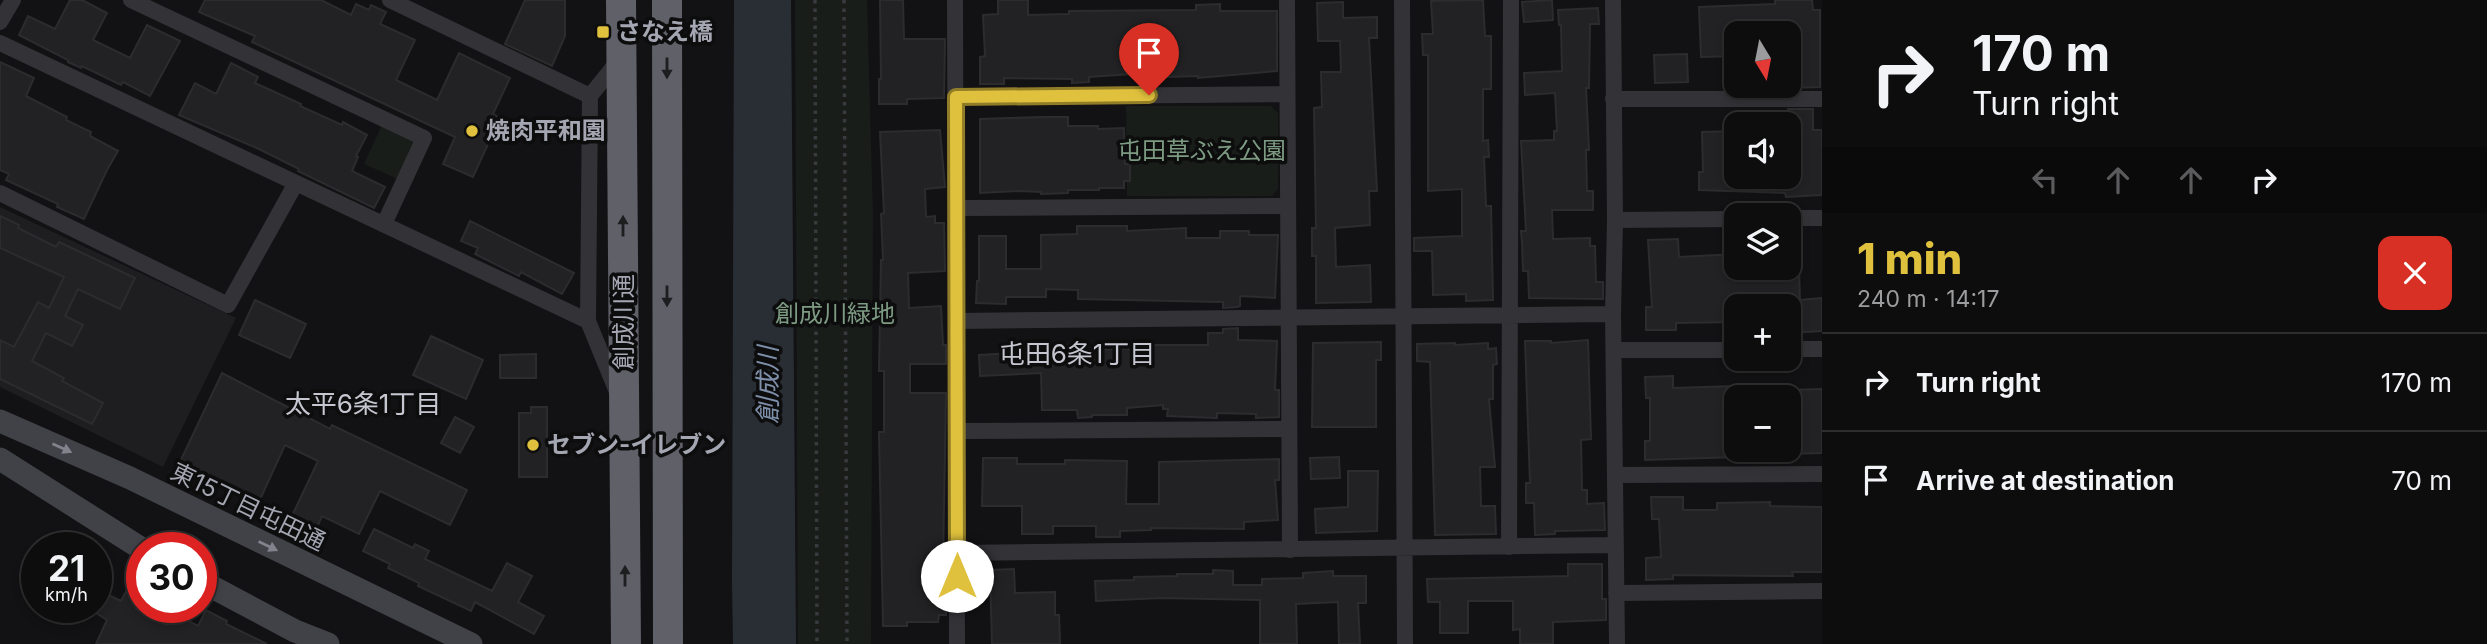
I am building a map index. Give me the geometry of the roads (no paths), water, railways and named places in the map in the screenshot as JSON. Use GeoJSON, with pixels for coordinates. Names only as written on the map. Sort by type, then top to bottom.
{"type":"FeatureCollection","features":[{"type":"Feature","properties":{"kind":"highway","name":"創成川通"},"geometry":{"type":"LineString","coordinates":[[621,0],[626,644]]}},
{"type":"Feature","properties":{"kind":"highway","name":"創成川通"},"geometry":{"type":"LineString","coordinates":[[667,0],[668,644]]}},
{"type":"Feature","properties":{"kind":"street"},"geometry":{"type":"LineString","coordinates":[[0,22],[13,0]]}},
{"type":"Feature","properties":{"kind":"street"},"geometry":{"type":"LineString","coordinates":[[131,0],[424,138],[384,224]]}},
{"type":"Feature","properties":{"kind":"street"},"geometry":{"type":"LineString","coordinates":[[390,0],[590,96]]}},
{"type":"Feature","properties":{"kind":"street"},"geometry":{"type":"LineString","coordinates":[[955,0],[957,644]]}},
{"type":"Feature","properties":{"kind":"street"},"geometry":{"type":"LineString","coordinates":[[1287,0],[1290,550]]}},
{"type":"Feature","properties":{"kind":"street"},"geometry":{"type":"LineString","coordinates":[[1402,0],[1405,644]]}},
{"type":"Feature","properties":{"kind":"street"},"geometry":{"type":"LineString","coordinates":[[1509,547],[1511,0]]}},
{"type":"Feature","properties":{"kind":"street"},"geometry":{"type":"LineString","coordinates":[[1613,0],[1617,644]]}},
{"type":"Feature","properties":{"kind":"street"},"geometry":{"type":"LineString","coordinates":[[0,43],[588,321]]}},
{"type":"Feature","properties":{"kind":"street"},"geometry":{"type":"LineString","coordinates":[[622,56],[590,96],[588,321],[624,411]]}},
{"type":"Feature","properties":{"kind":"street"},"geometry":{"type":"LineString","coordinates":[[956,97],[1287,94]]}},
{"type":"Feature","properties":{"kind":"street"},"geometry":{"type":"LineString","coordinates":[[1613,99],[1822,99]]}},
{"type":"Feature","properties":{"kind":"street"},"geometry":{"type":"LineString","coordinates":[[0,193],[228,305],[296,183]]}},
{"type":"Feature","properties":{"kind":"street"},"geometry":{"type":"LineString","coordinates":[[956,208],[1288,206]]}},
{"type":"Feature","properties":{"kind":"street"},"geometry":{"type":"LineString","coordinates":[[1801,218],[1822,218]]}},
{"type":"Feature","properties":{"kind":"street"},"geometry":{"type":"LineString","coordinates":[[1615,219],[1724,219]]}},
{"type":"Feature","properties":{"kind":"street"},"geometry":{"type":"LineString","coordinates":[[956,321],[1613,314]]}},
{"type":"Feature","properties":{"kind":"street"},"geometry":{"type":"LineString","coordinates":[[1801,349],[1822,349]]}},
{"type":"Feature","properties":{"kind":"street"},"geometry":{"type":"LineString","coordinates":[[1615,350],[1724,350]]}},
{"type":"Feature","properties":{"kind":"street","name":"東15丁目屯田通"},"geometry":{"type":"LineString","coordinates":[[0,421],[130,478],[471,644]]}},
{"type":"Feature","properties":{"kind":"street"},"geometry":{"type":"LineString","coordinates":[[957,431],[1289,429]]}},
{"type":"Feature","properties":{"kind":"street"},"geometry":{"type":"LineString","coordinates":[[0,459],[126,539]]}},
{"type":"Feature","properties":{"kind":"street"},"geometry":{"type":"LineString","coordinates":[[1615,475],[1822,474]]}},
{"type":"Feature","properties":{"kind":"street"},"geometry":{"type":"LineString","coordinates":[[957,554],[1615,545]]}},
{"type":"Feature","properties":{"kind":"street"},"geometry":{"type":"LineString","coordinates":[[217,590],[292,637],[328,644]]}},
{"type":"Feature","properties":{"kind":"street"},"geometry":{"type":"LineString","coordinates":[[1616,593],[1822,592]]}},
{"type":"Feature","properties":{"kind":"water","name":"創成川"},"geometry":{"type":"Polygon","coordinates":[[[734,0],[791,0],[796,644],[733,644],[734,0]]]}},
{"type":"Feature","properties":{"kind":"place","name":"さなえ橋"},"geometry":{"type":"Point","coordinates":[603,32]}},
{"type":"Feature","properties":{"kind":"place","name":"焼肉平和園"},"geometry":{"type":"Point","coordinates":[472,131]}},
{"type":"Feature","properties":{"kind":"place","name":"セブン-イレブン"},"geometry":{"type":"Point","coordinates":[533,445]}},
{"type":"Feature","properties":{"kind":"district","name":"屯田6条1丁目"},"geometry":{"type":"Point","coordinates":[1077,354]}},
{"type":"Feature","properties":{"kind":"district","name":"太平6条1丁目"},"geometry":{"type":"Point","coordinates":[363,404]}},
{"type":"Feature","properties":{"kind":"park label","name":"屯田草ぶえ公園"},"geometry":{"type":"Point","coordinates":[1202,151]}},
{"type":"Feature","properties":{"kind":"park label","name":"創成川緑地"},"geometry":{"type":"Point","coordinates":[835,314]}}]}
